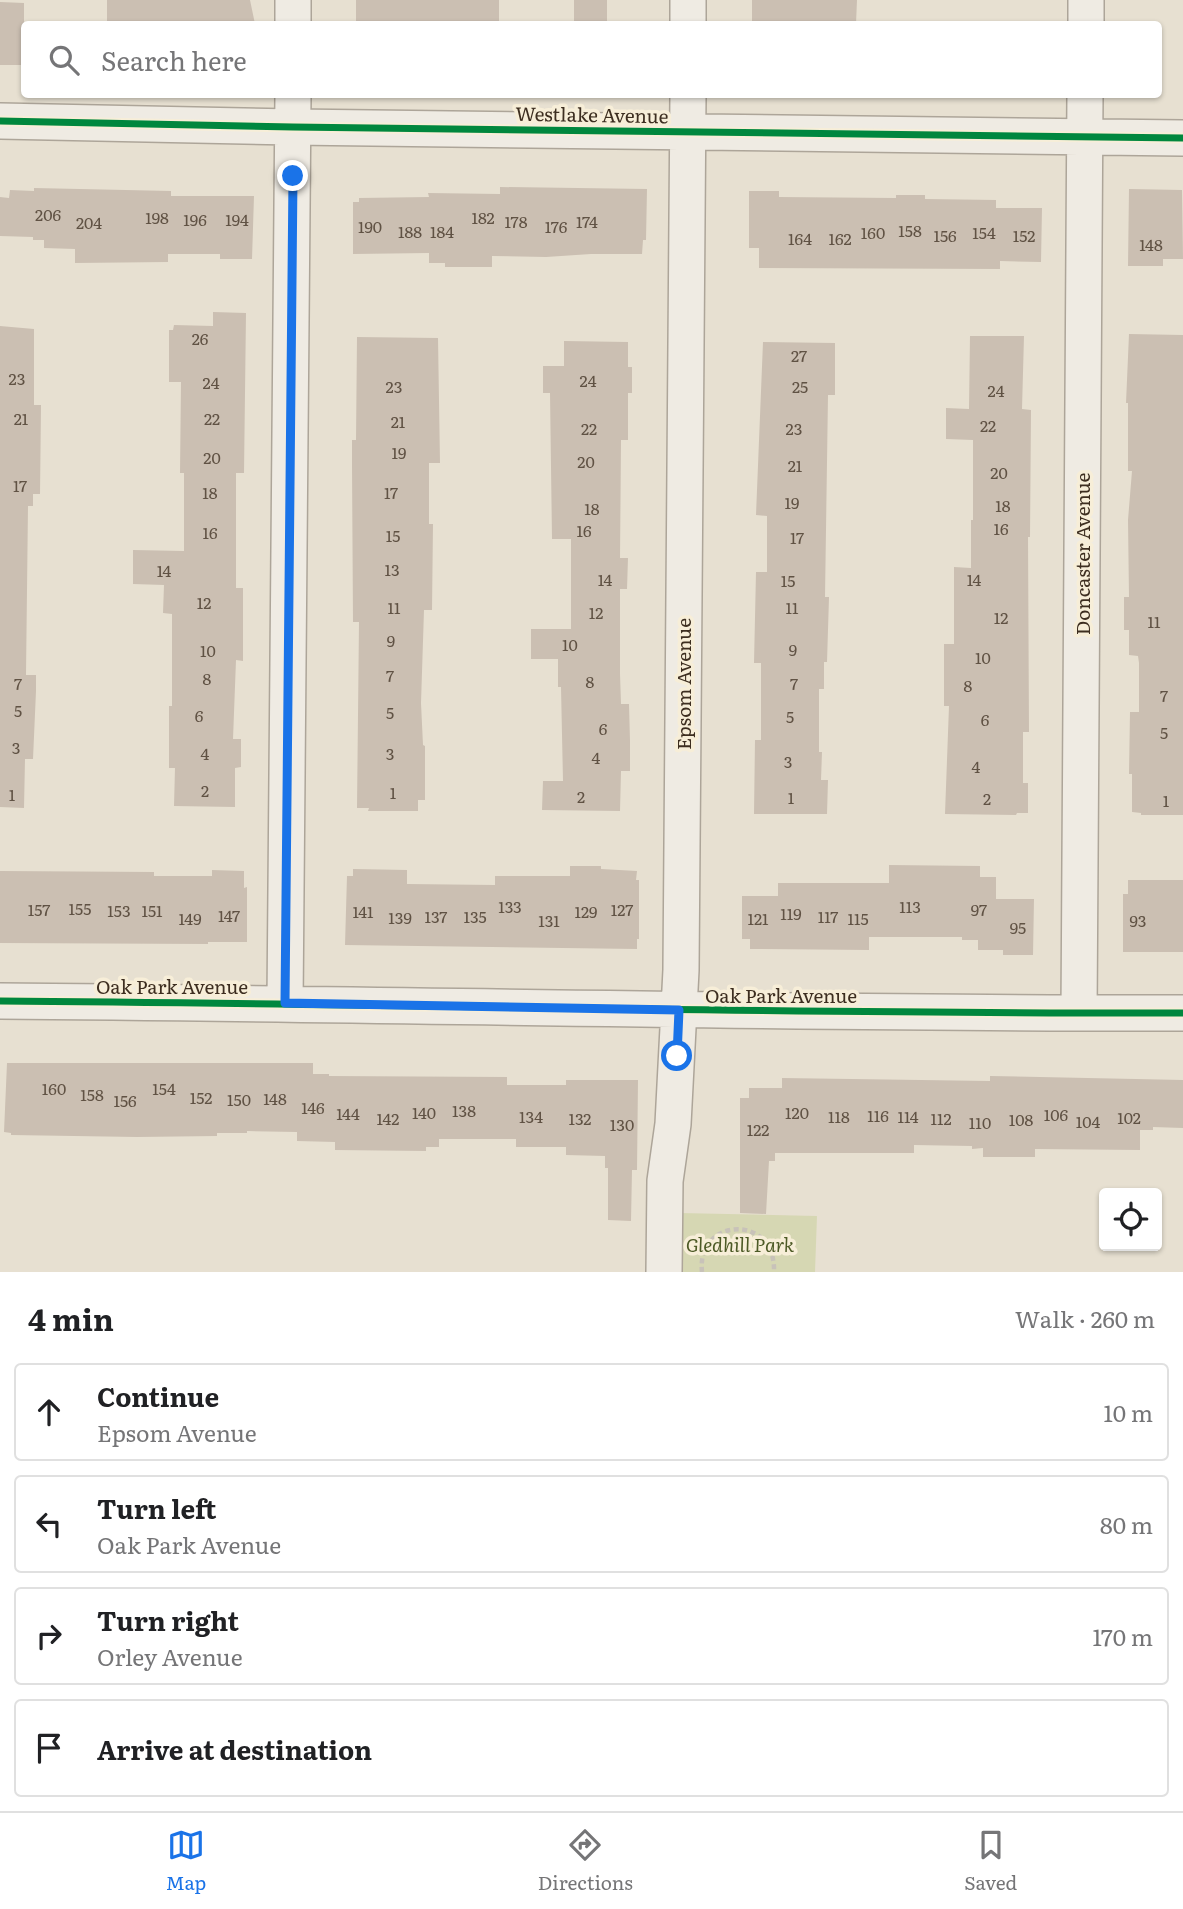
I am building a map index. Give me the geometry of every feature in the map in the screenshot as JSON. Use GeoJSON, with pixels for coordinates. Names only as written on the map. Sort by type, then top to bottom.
{"type":"FeatureCollection","features":[{"type":"Feature","properties":{"kind":"street"},"geometry":{"type":"LineString","coordinates":[[293,0],[293,21]]}},
{"type":"Feature","properties":{"kind":"street"},"geometry":{"type":"LineString","coordinates":[[688,0],[688,21]]}},
{"type":"Feature","properties":{"kind":"street"},"geometry":{"type":"LineString","coordinates":[[1086,0],[1086,21]]}},
{"type":"Feature","properties":{"kind":"street","name":"Epsom Avenue"},"geometry":{"type":"LineString","coordinates":[[664,1272],[665,1181],[673,1124],[679,1010],[688,98]]}},
{"type":"Feature","properties":{"kind":"street","name":"Doncaster Avenue"},"geometry":{"type":"LineString","coordinates":[[1079,1013],[1086,98]]}},
{"type":"Feature","properties":{"kind":"street"},"geometry":{"type":"LineString","coordinates":[[285,1003],[293,111]]}},
{"type":"Feature","properties":{"kind":"street","name":"Westlake Avenue"},"geometry":{"type":"LineString","coordinates":[[0,121],[293,111],[687,131],[1183,138]]}},
{"type":"Feature","properties":{"kind":"street","name":"Oak Park Avenue"},"geometry":{"type":"LineString","coordinates":[[0,1001],[679,1010],[1183,1013]]}},
{"type":"Feature","properties":{"kind":"path"},"geometry":{"type":"LineString","coordinates":[[702,1272],[704,1252],[710,1241],[730,1229],[742,1229],[754,1232],[771,1249],[774,1272]]}},
{"type":"Feature","properties":{"kind":"green space","name":"Gledhill Park"},"geometry":{"type":"Polygon","coordinates":[[[679,1213],[817,1216],[815,1272],[678,1272],[679,1213]]]}},
{"type":"Feature","properties":{"kind":"building"},"geometry":{"type":"Polygon","coordinates":[[[107,0],[250,0],[254,21],[107,21],[107,0]]]}},
{"type":"Feature","properties":{"kind":"building"},"geometry":{"type":"Polygon","coordinates":[[[356,0],[499,0],[499,21],[356,21],[356,0]]]}},
{"type":"Feature","properties":{"kind":"building"},"geometry":{"type":"Polygon","coordinates":[[[574,0],[607,0],[607,21],[574,21],[574,0]]]}},
{"type":"Feature","properties":{"kind":"building"},"geometry":{"type":"Polygon","coordinates":[[[752,0],[857,0],[856,21],[752,21],[752,0]]]}},
{"type":"Feature","properties":{"kind":"building"},"geometry":{"type":"Polygon","coordinates":[[[0,2],[24,3],[24,21],[21,21],[21,65],[0,65],[0,2]]]}},
{"type":"Feature","properties":{"kind":"building"},"geometry":{"type":"Polygon","coordinates":[[[500,187],[647,189],[646,240],[643,240],[642,254],[492,256],[492,267],[445,267],[445,263],[429,263],[429,253],[353,254],[353,202],[359,202],[359,198],[429,197],[428,193],[500,194],[500,187]]]}},
{"type":"Feature","properties":{"kind":"building"},"geometry":{"type":"Polygon","coordinates":[[[34,188],[171,191],[171,196],[254,196],[252,259],[220,259],[220,254],[168,254],[168,262],[75,263],[75,249],[44,248],[44,240],[33,240],[33,237],[0,236],[0,197],[9,198],[10,190],[34,191],[34,188]]]}},
{"type":"Feature","properties":{"kind":"building"},"geometry":{"type":"Polygon","coordinates":[[[1129,189],[1182,190],[1183,259],[1163,259],[1163,266],[1128,266],[1129,189]]]}},
{"type":"Feature","properties":{"kind":"building"},"geometry":{"type":"Polygon","coordinates":[[[749,191],[779,191],[779,197],[896,198],[896,195],[925,195],[925,199],[996,200],[996,208],[1042,208],[1041,262],[1000,261],[1000,269],[759,268],[759,248],[749,248],[749,191]]]}},
{"type":"Feature","properties":{"kind":"building"},"geometry":{"type":"Polygon","coordinates":[[[213,312],[246,313],[244,473],[236,473],[236,588],[243,588],[243,661],[236,660],[233,739],[241,739],[241,767],[235,768],[235,807],[174,806],[175,768],[169,768],[172,614],[163,613],[164,585],[133,584],[133,550],[184,551],[184,473],[180,473],[181,382],[169,382],[169,330],[173,330],[174,325],[213,326],[213,312]]]}},
{"type":"Feature","properties":{"kind":"building"},"geometry":{"type":"Polygon","coordinates":[[[0,326],[34,329],[34,405],[41,405],[40,494],[33,494],[33,506],[28,506],[26,675],[36,675],[36,691],[33,759],[25,759],[24,808],[0,807],[0,326]]]}},
{"type":"Feature","properties":{"kind":"building"},"geometry":{"type":"Polygon","coordinates":[[[1129,334],[1183,335],[1183,815],[1141,815],[1132,812],[1132,774],[1129,774],[1130,712],[1139,712],[1139,663],[1138,656],[1129,655],[1129,630],[1124,630],[1124,597],[1129,597],[1128,520],[1132,471],[1128,471],[1126,403],[1129,334]]]}},
{"type":"Feature","properties":{"kind":"building"},"geometry":{"type":"Polygon","coordinates":[[[970,336],[1024,336],[1022,409],[1031,410],[1028,537],[1029,732],[1023,732],[1023,783],[1028,783],[1028,813],[1016,815],[945,814],[949,706],[944,706],[944,644],[954,644],[954,567],[971,568],[973,520],[973,440],[946,439],[946,408],[969,409],[970,336]]]}},
{"type":"Feature","properties":{"kind":"building"},"geometry":{"type":"Polygon","coordinates":[[[357,337],[438,338],[440,463],[429,463],[429,524],[433,524],[432,610],[424,610],[421,703],[425,746],[425,800],[418,800],[418,811],[368,811],[369,808],[357,808],[359,622],[353,622],[352,440],[356,440],[357,337]]]}},
{"type":"Feature","properties":{"kind":"building"},"geometry":{"type":"Polygon","coordinates":[[[564,341],[628,342],[628,367],[632,367],[632,393],[628,393],[628,440],[621,440],[620,558],[628,558],[627,589],[620,589],[620,674],[621,704],[629,704],[630,771],[621,771],[620,811],[542,810],[543,781],[563,781],[561,687],[558,687],[558,659],[531,659],[531,629],[571,629],[571,539],[552,539],[550,393],[543,393],[543,366],[564,366],[564,341]]]}},
{"type":"Feature","properties":{"kind":"building"},"geometry":{"type":"Polygon","coordinates":[[[763,342],[835,343],[835,395],[828,395],[825,597],[829,597],[827,662],[824,662],[824,689],[819,689],[819,752],[822,752],[821,780],[828,780],[827,814],[754,814],[755,740],[761,740],[761,663],[754,663],[756,572],[767,572],[767,516],[756,515],[763,342]]]}},
{"type":"Feature","properties":{"kind":"building"},"geometry":{"type":"Polygon","coordinates":[[[889,865],[980,866],[980,877],[996,877],[996,899],[1034,899],[1033,955],[1003,955],[1003,950],[978,950],[978,940],[962,940],[962,937],[869,937],[869,950],[750,949],[750,939],[742,939],[742,896],[778,896],[778,883],[889,883],[889,865]]]}},
{"type":"Feature","properties":{"kind":"building"},"geometry":{"type":"Polygon","coordinates":[[[570,866],[601,866],[601,869],[637,871],[637,949],[345,945],[347,876],[353,876],[353,869],[407,870],[407,884],[495,885],[495,876],[570,876],[570,866]]]}},
{"type":"Feature","properties":{"kind":"building"},"geometry":{"type":"Polygon","coordinates":[[[212,870],[244,871],[244,888],[247,887],[247,942],[0,943],[0,871],[154,872],[154,876],[212,876],[212,870]]]}},
{"type":"Feature","properties":{"kind":"building"},"geometry":{"type":"Polygon","coordinates":[[[1128,880],[1183,880],[1183,952],[1123,952],[1123,894],[1128,894],[1128,880]]]}},
{"type":"Feature","properties":{"kind":"building"},"geometry":{"type":"Polygon","coordinates":[[[7,1063],[313,1063],[313,1074],[329,1076],[507,1077],[507,1085],[566,1085],[566,1080],[638,1080],[637,1170],[632,1170],[631,1221],[608,1220],[608,1168],[605,1168],[605,1156],[566,1155],[566,1147],[516,1147],[516,1139],[439,1139],[439,1147],[426,1147],[426,1151],[335,1150],[335,1142],[297,1141],[297,1132],[247,1131],[217,1133],[217,1136],[137,1137],[11,1135],[4,1132],[7,1063]]]}},
{"type":"Feature","properties":{"kind":"building"},"geometry":{"type":"Polygon","coordinates":[[[990,1076],[1183,1080],[1183,1128],[1153,1127],[1153,1130],[1140,1130],[1140,1150],[1035,1149],[1035,1157],[983,1157],[983,1148],[972,1149],[972,1146],[914,1145],[914,1153],[775,1153],[775,1161],[769,1161],[766,1214],[740,1213],[740,1098],[749,1098],[749,1088],[782,1088],[782,1078],[990,1081],[990,1076]]]}},
{"type":"Feature","properties":{"kind":"cycle path"},"geometry":{"type":"LineString","coordinates":[[0,121],[1183,138]]}},
{"type":"Feature","properties":{"kind":"cycle path"},"geometry":{"type":"LineString","coordinates":[[0,1001],[1183,1013]]}},
{"type":"Feature","properties":{"kind":"route"},"geometry":{"type":"LineString","coordinates":[[293,176],[285,1003],[679,1010],[677,1056]]}}]}
